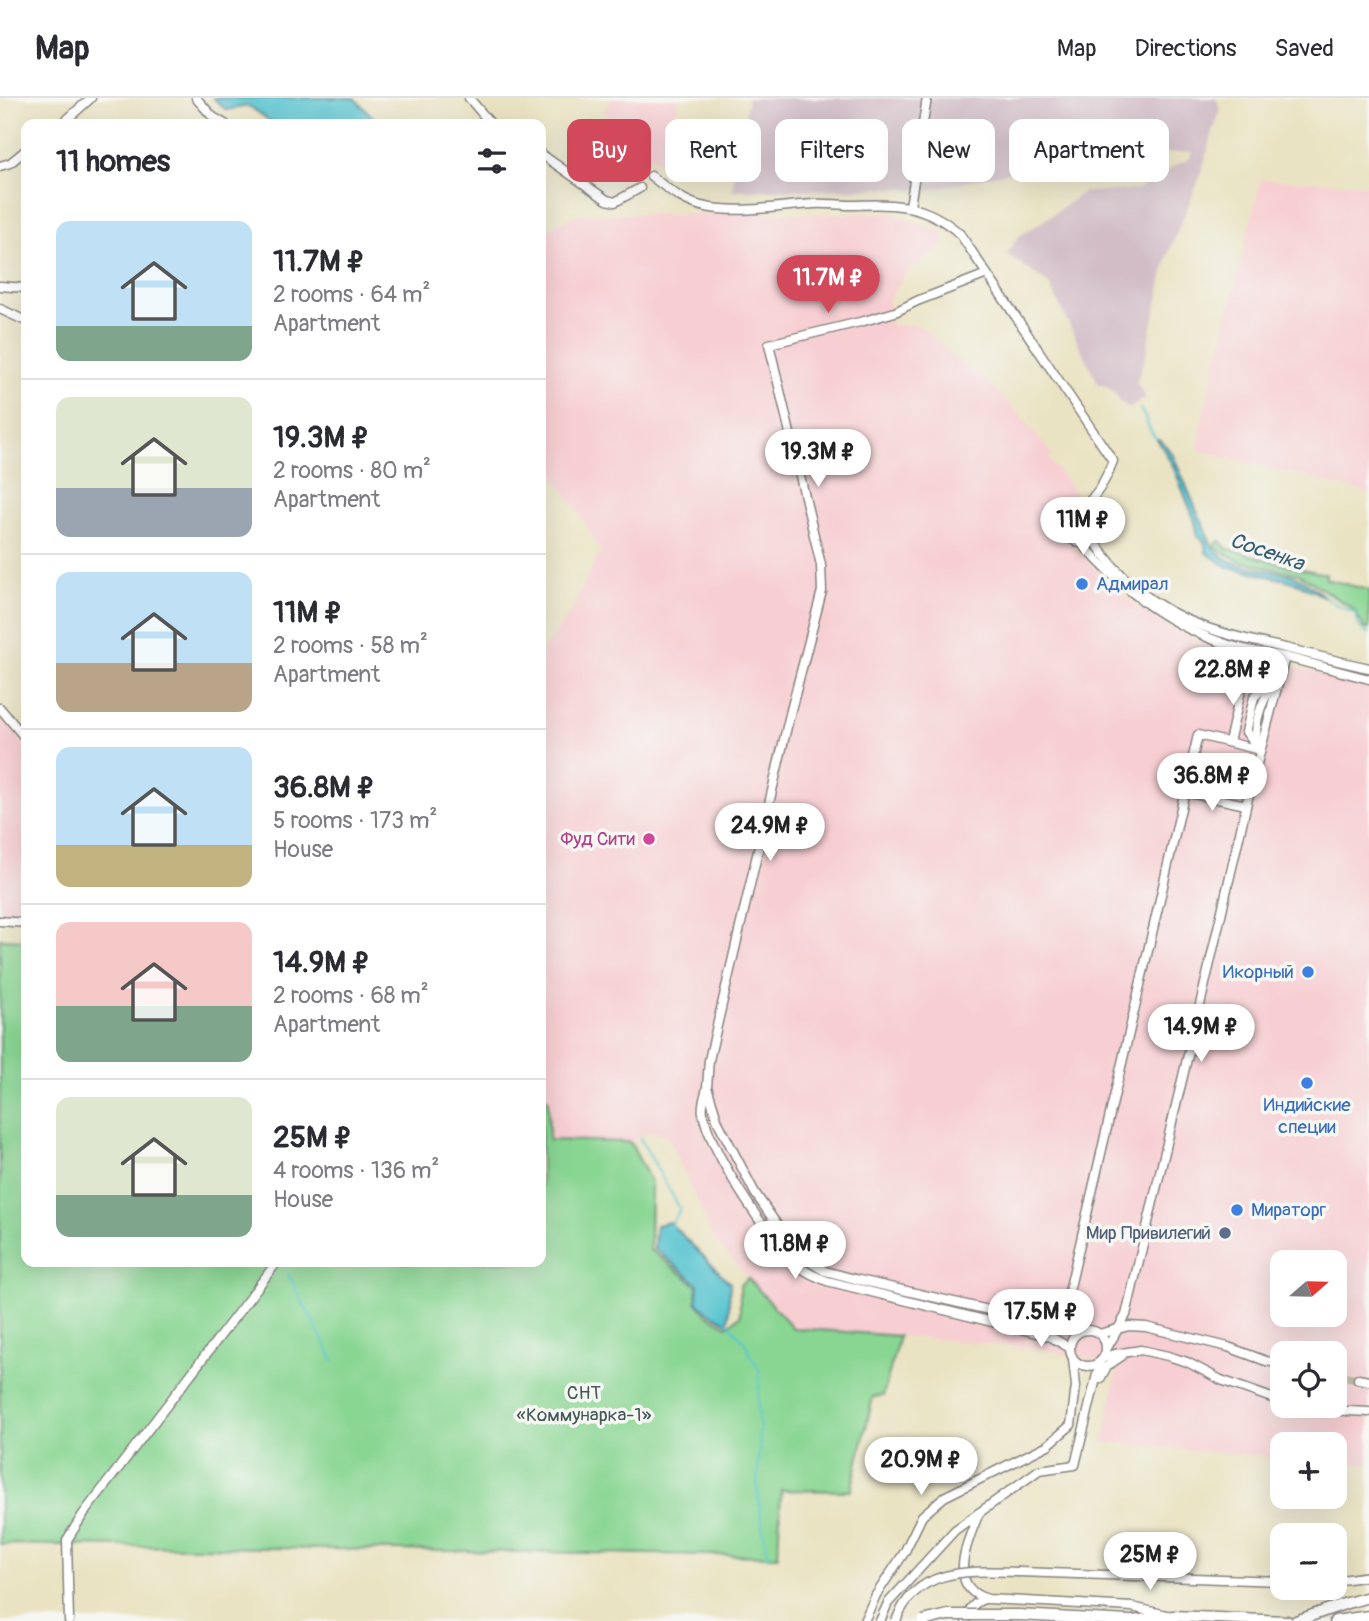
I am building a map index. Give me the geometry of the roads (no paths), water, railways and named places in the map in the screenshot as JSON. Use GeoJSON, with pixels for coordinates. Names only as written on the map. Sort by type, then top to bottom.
{"type":"FeatureCollection","features":[{"type":"Feature","properties":{"kind":"street"},"geometry":{"type":"LineString","coordinates":[[67,119],[90,98]]}},
{"type":"Feature","properties":{"kind":"street"},"geometry":{"type":"LineString","coordinates":[[197,98],[216,119]]}},
{"type":"Feature","properties":{"kind":"street"},"geometry":{"type":"LineString","coordinates":[[469,98],[487,119]]}},
{"type":"Feature","properties":{"kind":"street"},"geometry":{"type":"LineString","coordinates":[[910,206],[928,98]]}},
{"type":"Feature","properties":{"kind":"street"},"geometry":{"type":"LineString","coordinates":[[0,166],[10,163],[21,154]]}},
{"type":"Feature","properties":{"kind":"street"},"geometry":{"type":"LineString","coordinates":[[546,157],[607,200],[615,201],[640,188]]}},
{"type":"Feature","properties":{"kind":"street"},"geometry":{"type":"LineString","coordinates":[[651,176],[679,198],[704,207],[735,210],[816,204],[890,204],[910,206],[946,222],[960,234],[1113,461],[1106,479],[1094,496],[1072,519],[1072,538],[1082,543],[1125,587],[1162,614],[1197,633],[1250,651],[1369,679]]}},
{"type":"Feature","properties":{"kind":"street"},"geometry":{"type":"LineString","coordinates":[[986,274],[895,312],[769,344],[821,565],[822,591],[790,714],[709,1060],[702,1108],[705,1122],[725,1165],[772,1237],[810,1274],[827,1282],[1037,1333],[1051,1337],[1070,1348]]}},
{"type":"Feature","properties":{"kind":"street"},"geometry":{"type":"LineString","coordinates":[[0,286],[21,288]]}},
{"type":"Feature","properties":{"kind":"street"},"geometry":{"type":"LineString","coordinates":[[0,310],[21,319]]}},
{"type":"Feature","properties":{"kind":"street"},"geometry":{"type":"LineString","coordinates":[[1082,543],[1089,541],[1093,530],[1094,496]]}},
{"type":"Feature","properties":{"kind":"street"},"geometry":{"type":"LineString","coordinates":[[1070,527],[1081,520],[1092,526]]}},
{"type":"Feature","properties":{"kind":"street"},"geometry":{"type":"LineString","coordinates":[[1091,537],[1102,554],[1129,582],[1165,608],[1200,626],[1369,668]]}},
{"type":"Feature","properties":{"kind":"street"},"geometry":{"type":"LineString","coordinates":[[1229,742],[1234,705],[1245,676],[1250,651]]}},
{"type":"Feature","properties":{"kind":"street"},"geometry":{"type":"LineString","coordinates":[[880,1621],[888,1602],[955,1530],[1039,1471],[1075,1465],[1102,1360],[1126,1315],[1246,806],[1284,657]]}},
{"type":"Feature","properties":{"kind":"street"},"geometry":{"type":"LineString","coordinates":[[1260,750],[1251,733],[1259,698],[1281,670]]}},
{"type":"Feature","properties":{"kind":"street"},"geometry":{"type":"LineString","coordinates":[[1229,742],[1242,731],[1250,696],[1245,676]]}},
{"type":"Feature","properties":{"kind":"street"},"geometry":{"type":"LineString","coordinates":[[0,708],[21,733]]}},
{"type":"Feature","properties":{"kind":"street"},"geometry":{"type":"LineString","coordinates":[[1061,1326],[1198,735],[1260,750]]}},
{"type":"Feature","properties":{"kind":"street"},"geometry":{"type":"LineString","coordinates":[[1185,792],[1246,806]]}},
{"type":"Feature","properties":{"kind":"street"},"geometry":{"type":"LineString","coordinates":[[0,921],[21,923]]}},
{"type":"Feature","properties":{"kind":"street"},"geometry":{"type":"LineString","coordinates":[[707,1087],[718,1122],[755,1193],[782,1232],[808,1261],[825,1271],[855,1279],[1061,1326],[1095,1331],[1107,1348]]}},
{"type":"Feature","properties":{"kind":"street"},"geometry":{"type":"LineString","coordinates":[[69,1621],[67,1541],[92,1502],[273,1267]]}},
{"type":"Feature","properties":{"kind":"street"},"geometry":{"type":"LineString","coordinates":[[1099,1334],[1129,1326],[1146,1327],[1228,1347],[1270,1362]]}},
{"type":"Feature","properties":{"kind":"street"},"geometry":{"type":"LineString","coordinates":[[864,1621],[876,1595],[904,1553],[922,1516],[944,1497],[1048,1445],[1071,1425],[1076,1387],[1070,1348],[1073,1338],[1085,1330]]}},
{"type":"Feature","properties":{"kind":"street"},"geometry":{"type":"LineString","coordinates":[[1073,1359],[1086,1367],[1096,1365],[1115,1354],[1141,1350],[1187,1362],[1222,1380],[1270,1397]]}},
{"type":"Feature","properties":{"kind":"street"},"geometry":{"type":"LineString","coordinates":[[1094,1391],[1107,1366],[1131,1352],[1141,1350]]}},
{"type":"Feature","properties":{"kind":"street"},"geometry":{"type":"LineString","coordinates":[[1358,1379],[1369,1381]]}},
{"type":"Feature","properties":{"kind":"street"},"geometry":{"type":"LineString","coordinates":[[1347,1411],[1369,1412]]}},
{"type":"Feature","properties":{"kind":"street"},"geometry":{"type":"LineString","coordinates":[[979,1513],[963,1554],[963,1569],[966,1581],[981,1597],[1132,1606],[1173,1616]]}},
{"type":"Feature","properties":{"kind":"street"},"geometry":{"type":"LineString","coordinates":[[896,1621],[915,1592],[936,1578],[964,1572],[1270,1581]]}},
{"type":"Feature","properties":{"kind":"street"},"geometry":{"type":"LineString","coordinates":[[1347,1579],[1369,1576]]}},
{"type":"Feature","properties":{"kind":"street"},"geometry":{"type":"LineString","coordinates":[[1296,1621],[1369,1597]]}},
{"type":"Feature","properties":{"kind":"street"},"geometry":{"type":"LineString","coordinates":[[966,1621],[976,1603],[988,1599]]}},
{"type":"Feature","properties":{"kind":"street"},"geometry":{"type":"LineString","coordinates":[[923,1621],[967,1614],[1131,1621],[1173,1616],[1287,1621]]}},
{"type":"Feature","properties":{"kind":"street"},"geometry":{"type":"LineString","coordinates":[[1335,1621],[1369,1616]]}},
{"type":"Feature","properties":{"kind":"water"},"geometry":{"type":"Polygon","coordinates":[[[213,98],[354,98],[375,119],[267,119],[249,106],[226,110],[213,98]]]}},
{"type":"Feature","properties":{"kind":"water"},"geometry":{"type":"Polygon","coordinates":[[[1157,439],[1160,439],[1173,455],[1208,538],[1217,552],[1243,566],[1294,576],[1325,597],[1295,582],[1228,567],[1208,554],[1205,543],[1198,536],[1195,521],[1172,464],[1157,439]]]}},
{"type":"Feature","properties":{"kind":"water"},"geometry":{"type":"Polygon","coordinates":[[[669,1222],[730,1283],[728,1323],[708,1312],[697,1301],[698,1284],[654,1248],[656,1225],[669,1222]]]}},
{"type":"Feature","properties":{"kind":"waterway","name":"Сосенка"},"geometry":{"type":"LineString","coordinates":[[1140,409],[1156,438]]}},
{"type":"Feature","properties":{"kind":"waterway","name":"Сосенка"},"geometry":{"type":"LineString","coordinates":[[1324,596],[1354,612],[1358,625],[1369,633]]}},
{"type":"Feature","properties":{"kind":"waterway"},"geometry":{"type":"LineString","coordinates":[[640,1138],[680,1209],[671,1225]]}},
{"type":"Feature","properties":{"kind":"waterway"},"geometry":{"type":"LineString","coordinates":[[288,1274],[334,1361]]}},
{"type":"Feature","properties":{"kind":"waterway"},"geometry":{"type":"LineString","coordinates":[[727,1321],[744,1341],[760,1372],[757,1486],[768,1557]]}},
{"type":"Feature","properties":{"kind":"tunnel"},"geometry":{"type":"LineString","coordinates":[[1347,1377],[1358,1379]]}},
{"type":"Feature","properties":{"kind":"place","name":"Адмирал"},"geometry":{"type":"Point","coordinates":[1082,584]}},
{"type":"Feature","properties":{"kind":"place","name":"Фуд Сити"},"geometry":{"type":"Point","coordinates":[649,839]}},
{"type":"Feature","properties":{"kind":"place","name":"Икорный"},"geometry":{"type":"Point","coordinates":[1308,972]}},
{"type":"Feature","properties":{"kind":"place","name":"Индийские специи"},"geometry":{"type":"Point","coordinates":[1307,1083]}},
{"type":"Feature","properties":{"kind":"place","name":"Мираторг"},"geometry":{"type":"Point","coordinates":[1237,1210]}},
{"type":"Feature","properties":{"kind":"place","name":"Мир Привилегий"},"geometry":{"type":"Point","coordinates":[1225,1233]}},
{"type":"Feature","properties":{"kind":"park label","name":"СНТ «Коммунарка-1»"},"geometry":{"type":"Point","coordinates":[584,1404]}}]}
